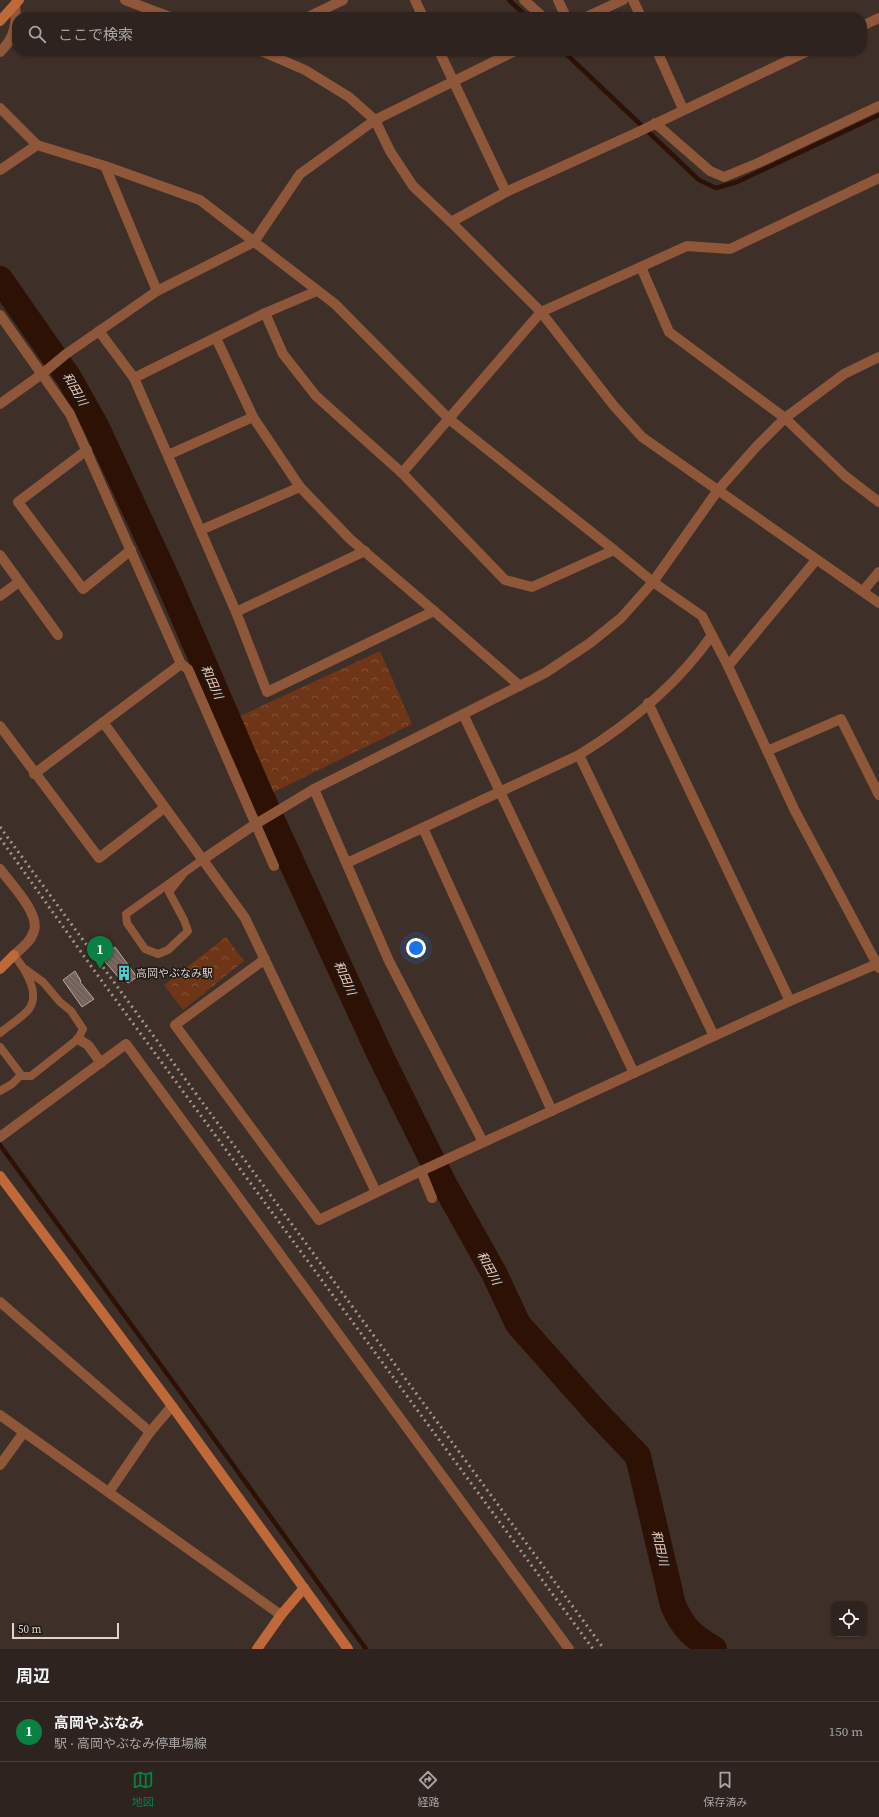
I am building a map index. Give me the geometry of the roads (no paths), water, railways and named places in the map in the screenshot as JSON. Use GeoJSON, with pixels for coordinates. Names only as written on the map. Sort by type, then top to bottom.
{"type":"FeatureCollection","features":[{"type":"Feature","properties":{"kind":"street"},"geometry":{"type":"LineString","coordinates":[[125,0],[157,12]]}},
{"type":"Feature","properties":{"kind":"street"},"geometry":{"type":"LineString","coordinates":[[152,10],[155,0]]}},
{"type":"Feature","properties":{"kind":"street"},"geometry":{"type":"LineString","coordinates":[[318,12],[343,0]]}},
{"type":"Feature","properties":{"kind":"street"},"geometry":{"type":"LineString","coordinates":[[414,0],[420,12]]}},
{"type":"Feature","properties":{"kind":"street"},"geometry":{"type":"LineString","coordinates":[[524,0],[537,12]]}},
{"type":"Feature","properties":{"kind":"street"},"geometry":{"type":"LineString","coordinates":[[558,0],[564,12]]}},
{"type":"Feature","properties":{"kind":"street"},"geometry":{"type":"LineString","coordinates":[[597,12],[622,0]]}},
{"type":"Feature","properties":{"kind":"street"},"geometry":{"type":"LineString","coordinates":[[634,0],[639,12]]}},
{"type":"Feature","properties":{"kind":"street"},"geometry":{"type":"LineString","coordinates":[[0,21],[17,2]]}},
{"type":"Feature","properties":{"kind":"street"},"geometry":{"type":"LineString","coordinates":[[867,24],[879,18]]}},
{"type":"Feature","properties":{"kind":"street"},"geometry":{"type":"LineString","coordinates":[[0,52],[8,44],[12,34]]}},
{"type":"Feature","properties":{"kind":"street"},"geometry":{"type":"LineString","coordinates":[[273,56],[305,70],[349,97],[375,120],[390,151],[413,186],[541,312],[614,406],[642,437],[879,603]]}},
{"type":"Feature","properties":{"kind":"street"},"geometry":{"type":"LineString","coordinates":[[442,56],[506,192]]}},
{"type":"Feature","properties":{"kind":"street"},"geometry":{"type":"LineString","coordinates":[[0,404],[42,374],[66,354],[157,291],[254,242],[300,174],[375,120],[505,56]]}},
{"type":"Feature","properties":{"kind":"street"},"geometry":{"type":"LineString","coordinates":[[659,56],[683,109]]}},
{"type":"Feature","properties":{"kind":"street"},"geometry":{"type":"LineString","coordinates":[[451,222],[506,192],[636,133],[683,109],[797,56]]}},
{"type":"Feature","properties":{"kind":"street"},"geometry":{"type":"LineString","coordinates":[[655,123],[710,171],[724,176],[758,163],[879,106]]}},
{"type":"Feature","properties":{"kind":"street"},"geometry":{"type":"LineString","coordinates":[[0,108],[37,145],[105,166],[200,200],[335,304],[449,418],[653,582],[702,616],[728,666],[794,809],[878,965],[790,1001],[483,1142],[319,1220],[175,1025],[265,959]]}},
{"type":"Feature","properties":{"kind":"street"},"geometry":{"type":"LineString","coordinates":[[0,170],[37,145]]}},
{"type":"Feature","properties":{"kind":"street"},"geometry":{"type":"LineString","coordinates":[[105,166],[157,291]]}},
{"type":"Feature","properties":{"kind":"street"},"geometry":{"type":"LineString","coordinates":[[402,473],[541,312],[688,246],[730,249],[879,178]]}},
{"type":"Feature","properties":{"kind":"street"},"geometry":{"type":"LineString","coordinates":[[641,267],[669,332],[785,418],[844,476],[879,502]]}},
{"type":"Feature","properties":{"kind":"street"},"geometry":{"type":"LineString","coordinates":[[134,378],[265,313],[317,291]]}},
{"type":"Feature","properties":{"kind":"street"},"geometry":{"type":"LineString","coordinates":[[265,313],[284,354],[316,396],[402,473],[504,580],[532,588],[614,550]]}},
{"type":"Feature","properties":{"kind":"street"},"geometry":{"type":"LineString","coordinates":[[0,315],[70,414],[181,664],[188,668],[274,866]]}},
{"type":"Feature","properties":{"kind":"street"},"geometry":{"type":"LineString","coordinates":[[99,331],[134,378],[236,612],[267,692],[434,612]]}},
{"type":"Feature","properties":{"kind":"street"},"geometry":{"type":"LineString","coordinates":[[216,338],[254,417],[300,487],[364,551],[520,686]]}},
{"type":"Feature","properties":{"kind":"street"},"geometry":{"type":"LineString","coordinates":[[202,860],[256,824],[314,789],[545,673],[590,643],[621,618],[653,582],[718,490],[756,447],[785,418],[844,374],[879,357]]}},
{"type":"Feature","properties":{"kind":"street"},"geometry":{"type":"LineString","coordinates":[[168,455],[254,417]]}},
{"type":"Feature","properties":{"kind":"street"},"geometry":{"type":"LineString","coordinates":[[87,450],[18,502],[83,589],[131,550]]}},
{"type":"Feature","properties":{"kind":"street"},"geometry":{"type":"LineString","coordinates":[[201,530],[300,487]]}},
{"type":"Feature","properties":{"kind":"street"},"geometry":{"type":"LineString","coordinates":[[236,612],[364,551]]}},
{"type":"Feature","properties":{"kind":"street"},"geometry":{"type":"LineString","coordinates":[[0,555],[58,635]]}},
{"type":"Feature","properties":{"kind":"street"},"geometry":{"type":"LineString","coordinates":[[728,666],[816,560]]}},
{"type":"Feature","properties":{"kind":"street"},"geometry":{"type":"LineString","coordinates":[[863,591],[879,572]]}},
{"type":"Feature","properties":{"kind":"street"},"geometry":{"type":"LineString","coordinates":[[0,596],[19,582]]}},
{"type":"Feature","properties":{"kind":"street"},"geometry":{"type":"LineString","coordinates":[[346,864],[579,755],[624,725],[680,675],[701,651],[712,635]]}},
{"type":"Feature","properties":{"kind":"street"},"geometry":{"type":"LineString","coordinates":[[34,774],[181,664]]}},
{"type":"Feature","properties":{"kind":"street"},"geometry":{"type":"LineString","coordinates":[[648,703],[790,1001]]}},
{"type":"Feature","properties":{"kind":"street"},"geometry":{"type":"LineString","coordinates":[[463,714],[634,1073]]}},
{"type":"Feature","properties":{"kind":"street"},"geometry":{"type":"LineString","coordinates":[[767,751],[842,719],[879,794]]}},
{"type":"Feature","properties":{"kind":"street"},"geometry":{"type":"LineString","coordinates":[[103,722],[245,918],[376,1192]]}},
{"type":"Feature","properties":{"kind":"street"},"geometry":{"type":"LineString","coordinates":[[0,726],[34,774],[99,858],[164,808]]}},
{"type":"Feature","properties":{"kind":"street"},"geometry":{"type":"LineString","coordinates":[[579,755],[714,1036]]}},
{"type":"Feature","properties":{"kind":"street"},"geometry":{"type":"LineString","coordinates":[[314,789],[389,961],[483,1142]]}},
{"type":"Feature","properties":{"kind":"street"},"geometry":{"type":"LineString","coordinates":[[422,828],[552,1111]]}},
{"type":"Feature","properties":{"kind":"street"},"geometry":{"type":"LineString","coordinates":[[0,869],[29,908],[35,919],[35,930],[29,941],[0,969]]}},
{"type":"Feature","properties":{"kind":"street"},"geometry":{"type":"LineString","coordinates":[[78,1039],[88,1045],[101,1063]]}},
{"type":"Feature","properties":{"kind":"street"},"geometry":{"type":"LineString","coordinates":[[2,1136],[126,1044],[569,1649]]}},
{"type":"Feature","properties":{"kind":"street"},"geometry":{"type":"LineString","coordinates":[[421,1171],[432,1198]]}},
{"type":"Feature","properties":{"kind":"street"},"geometry":{"type":"LineString","coordinates":[[0,1176],[172,1406],[348,1649]]}},
{"type":"Feature","properties":{"kind":"street"},"geometry":{"type":"LineString","coordinates":[[0,1302],[150,1432]]}},
{"type":"Feature","properties":{"kind":"street"},"geometry":{"type":"LineString","coordinates":[[109,1492],[150,1432],[172,1406]]}},
{"type":"Feature","properties":{"kind":"street"},"geometry":{"type":"LineString","coordinates":[[0,1416],[281,1615]]}},
{"type":"Feature","properties":{"kind":"street"},"geometry":{"type":"LineString","coordinates":[[0,1466],[24,1432]]}},
{"type":"Feature","properties":{"kind":"street"},"geometry":{"type":"LineString","coordinates":[[257,1649],[281,1615],[304,1588]]}},
{"type":"Feature","properties":{"kind":"lane"},"geometry":{"type":"LineString","coordinates":[[184,873],[169,892],[180,908],[188,932],[168,950],[158,954],[146,949],[127,923],[126,914],[202,860]]}},
{"type":"Feature","properties":{"kind":"lane"},"geometry":{"type":"LineString","coordinates":[[0,1047],[22,1076],[31,1076],[78,1039],[83,1029],[71,1011],[60,1002],[43,982],[25,969],[14,955]]}},
{"type":"Feature","properties":{"kind":"lane"},"geometry":{"type":"LineString","coordinates":[[0,1033],[30,1008],[33,996],[25,969]]}},
{"type":"Feature","properties":{"kind":"lane"},"geometry":{"type":"LineString","coordinates":[[0,1091],[12,1084],[21,1075]]}},
{"type":"Feature","properties":{"kind":"waterway"},"geometry":{"type":"LineString","coordinates":[[509,0],[522,12]]}},
{"type":"Feature","properties":{"kind":"waterway"},"geometry":{"type":"LineString","coordinates":[[568,56],[699,180],[716,188],[737,182],[879,115]]}},
{"type":"Feature","properties":{"kind":"waterway","name":"和田川"},"geometry":{"type":"LineString","coordinates":[[0,279],[69,378],[96,426],[168,581],[261,796],[381,1057],[443,1182],[494,1273],[518,1324],[596,1412],[638,1456],[673,1605],[689,1631],[714,1649]]}},
{"type":"Feature","properties":{"kind":"waterway"},"geometry":{"type":"LineString","coordinates":[[0,1145],[366,1649]]}},
{"type":"Feature","properties":{"kind":"railway"},"geometry":{"type":"LineString","coordinates":[[0,827],[604,1649]]}},
{"type":"Feature","properties":{"kind":"railway"},"geometry":{"type":"LineString","coordinates":[[0,838],[96,973],[593,1649]]}},
{"type":"Feature","properties":{"kind":"place","name":"高岡やぶなみ"},"geometry":{"type":"Point","coordinates":[100,969]}},
{"type":"Feature","properties":{"kind":"place","name":"高岡やぶなみ駅"},"geometry":{"type":"Point","coordinates":[124,973]}}]}
